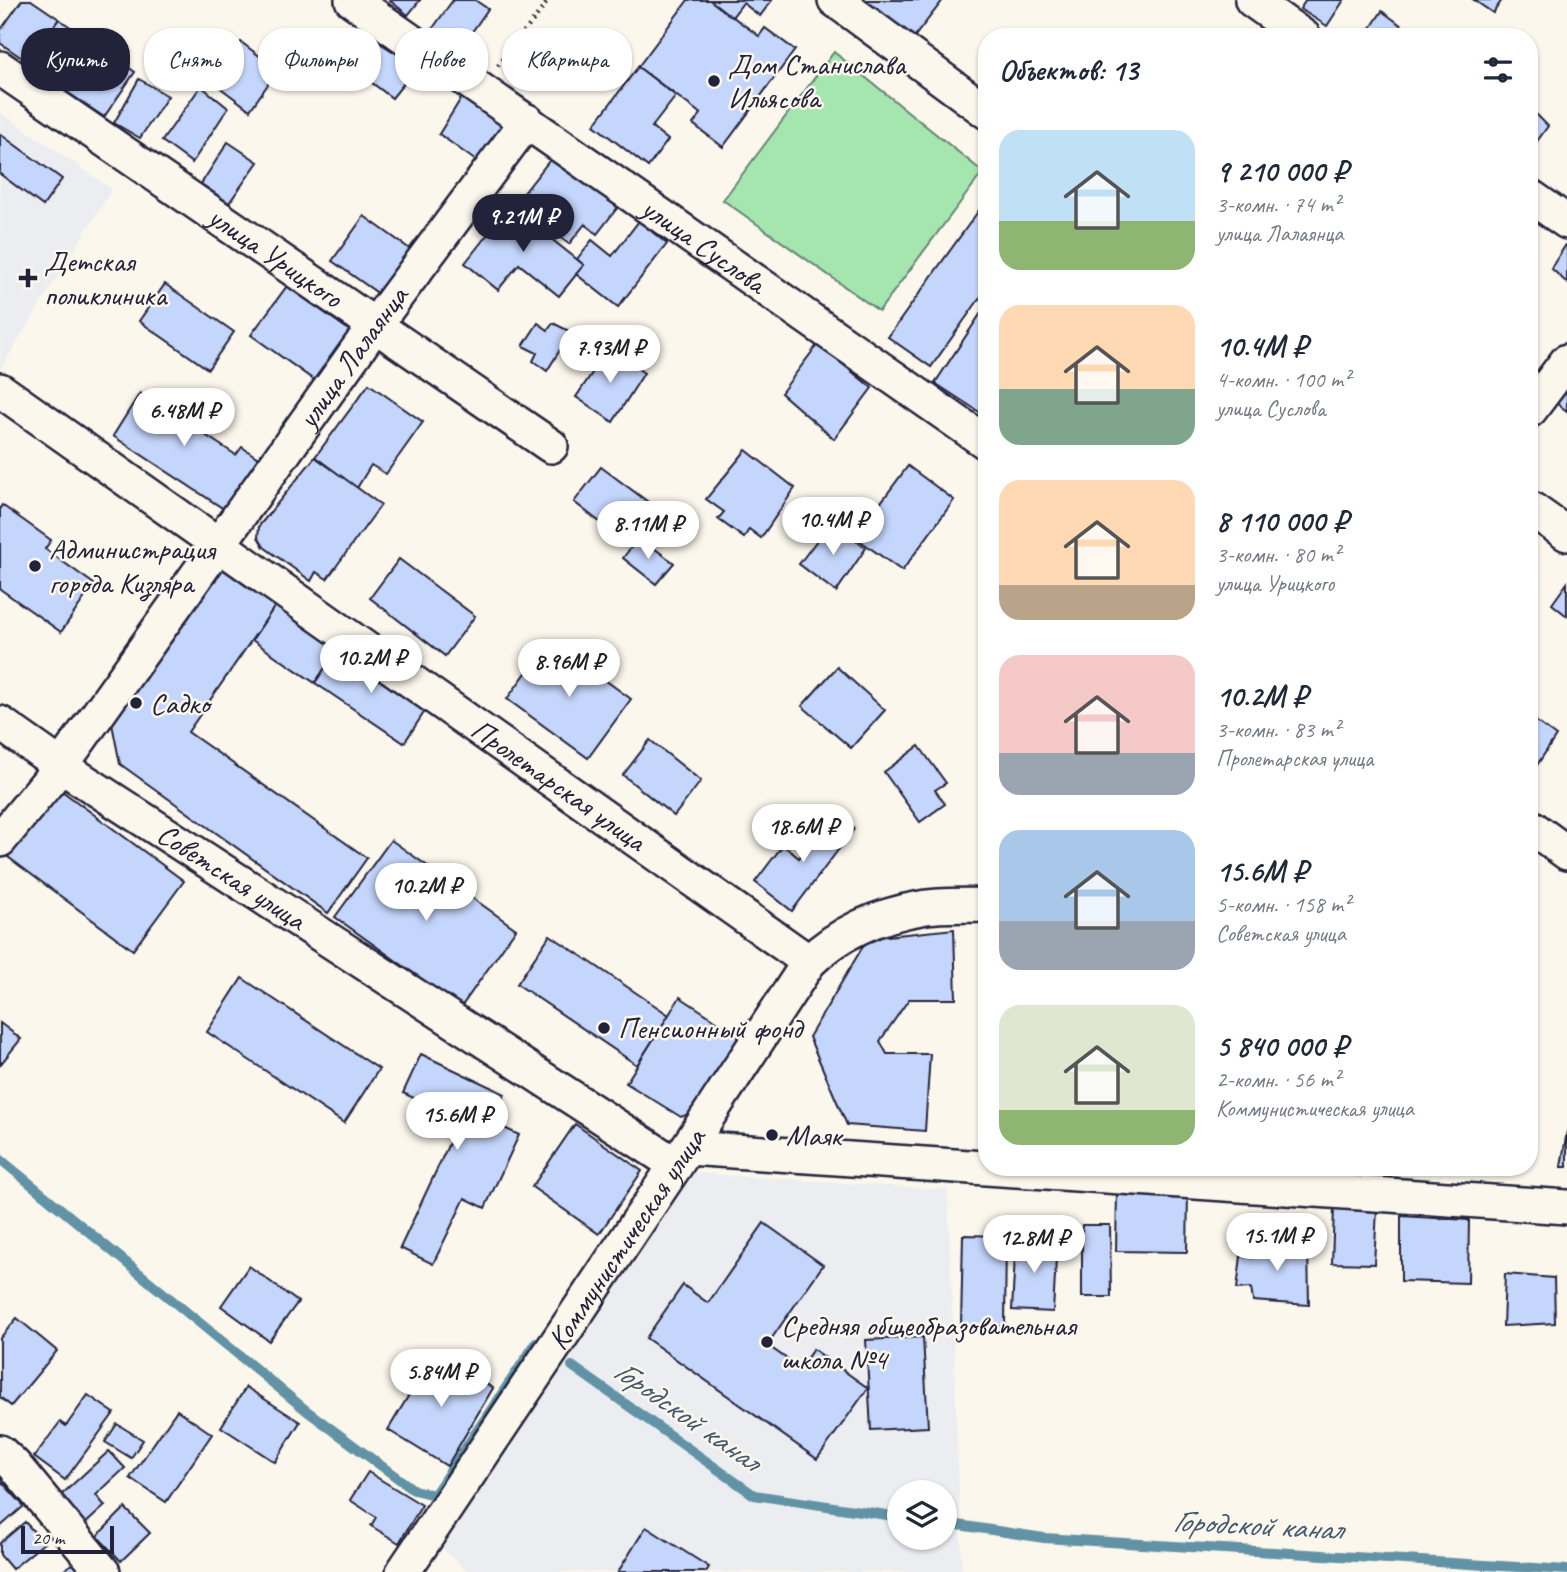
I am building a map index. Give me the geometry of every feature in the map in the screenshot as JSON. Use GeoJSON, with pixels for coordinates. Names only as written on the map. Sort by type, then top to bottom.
{"type":"FeatureCollection","features":[{"type":"Feature","properties":{"kind":"street","name":"улица Суслова"},"geometry":{"type":"LineString","coordinates":[[352,0],[395,30]]}},
{"type":"Feature","properties":{"kind":"street"},"geometry":{"type":"LineString","coordinates":[[835,0],[978,105]]}},
{"type":"Feature","properties":{"kind":"street"},"geometry":{"type":"LineString","coordinates":[[1252,0],[1291,28]]}},
{"type":"Feature","properties":{"kind":"street","name":"улица Урицкого"},"geometry":{"type":"LineString","coordinates":[[0,68],[551,446]]}},
{"type":"Feature","properties":{"kind":"street","name":"улица Суслова"},"geometry":{"type":"LineString","coordinates":[[484,91],[978,437]]}},
{"type":"Feature","properties":{"kind":"street","name":"улица Лалаянца"},"geometry":{"type":"LineString","coordinates":[[0,840],[61,766],[375,325],[527,121]]}},
{"type":"Feature","properties":{"kind":"street"},"geometry":{"type":"LineString","coordinates":[[1538,202],[1567,222]]}},
{"type":"Feature","properties":{"kind":"street"},"geometry":{"type":"LineString","coordinates":[[1538,399],[1567,361]]}},
{"type":"Feature","properties":{"kind":"street","name":"Пролетарская улица"},"geometry":{"type":"LineString","coordinates":[[0,390],[220,545],[818,953]]}},
{"type":"Feature","properties":{"kind":"street"},"geometry":{"type":"LineString","coordinates":[[1538,514],[1567,534]]}},
{"type":"Feature","properties":{"kind":"street","name":"Советская улица"},"geometry":{"type":"LineString","coordinates":[[0,723],[61,766],[682,1156]]}},
{"type":"Feature","properties":{"kind":"street"},"geometry":{"type":"LineString","coordinates":[[1538,832],[1567,853]]}},
{"type":"Feature","properties":{"kind":"street"},"geometry":{"type":"LineString","coordinates":[[818,953],[860,926],[921,908],[978,905]]}},
{"type":"Feature","properties":{"kind":"street","name":"Коммунистическая улица"},"geometry":{"type":"LineString","coordinates":[[403,1572],[818,953]]}},
{"type":"Feature","properties":{"kind":"street"},"geometry":{"type":"LineString","coordinates":[[682,1156],[978,1173]]}},
{"type":"Feature","properties":{"kind":"street"},"geometry":{"type":"LineString","coordinates":[[1029,1176],[1567,1207]]}},
{"type":"Feature","properties":{"kind":"street"},"geometry":{"type":"LineString","coordinates":[[0,1452],[14,1465],[103,1572]]}},
{"type":"Feature","properties":{"kind":"path"},"geometry":{"type":"LineString","coordinates":[[488,80],[549,0]]}},
{"type":"Feature","properties":{"kind":"shaded area","name":"Детская поликлиника"},"geometry":{"type":"Polygon","coordinates":[[[0,112],[112,189],[1,368],[0,368],[0,112]]]}},
{"type":"Feature","properties":{"kind":"shaded area","name":"Средняя общеобразовательная школа №4"},"geometry":{"type":"Polygon","coordinates":[[[694,1173],[948,1190],[962,1572],[468,1572],[442,1548],[694,1173]]]}},
{"type":"Feature","properties":{"kind":"green space"},"geometry":{"type":"Polygon","coordinates":[[[834,52],[978,168],[978,179],[879,311],[723,200],[834,52]]]}},
{"type":"Feature","properties":{"kind":"building"},"geometry":{"type":"Polygon","coordinates":[[[22,0],[31,0],[59,19],[53,28],[21,28],[21,57],[0,43],[0,31],[22,0]]]}},
{"type":"Feature","properties":{"kind":"building"},"geometry":{"type":"Polygon","coordinates":[[[389,0],[420,0],[408,15],[389,0]]]}},
{"type":"Feature","properties":{"kind":"building"},"geometry":{"type":"Polygon","coordinates":[[[453,0],[475,0],[488,9],[475,28],[433,28],[453,0]]]}},
{"type":"Feature","properties":{"kind":"building","name":"Дом Станислава Ильясова"},"geometry":{"type":"Polygon","coordinates":[[[688,0],[710,0],[759,36],[765,28],[795,50],[723,147],[693,124],[701,114],[638,67],[688,0]]]}},
{"type":"Feature","properties":{"kind":"building"},"geometry":{"type":"Polygon","coordinates":[[[710,0],[772,0],[760,16],[743,3],[732,17],[710,0]]]}},
{"type":"Feature","properties":{"kind":"building"},"geometry":{"type":"Polygon","coordinates":[[[858,0],[943,0],[911,41],[858,0]]]}},
{"type":"Feature","properties":{"kind":"building"},"geometry":{"type":"Polygon","coordinates":[[[1306,0],[1344,0],[1327,26],[1300,9],[1306,0]]]}},
{"type":"Feature","properties":{"kind":"building"},"geometry":{"type":"Polygon","coordinates":[[[1474,0],[1502,0],[1493,13],[1474,0]]]}},
{"type":"Feature","properties":{"kind":"building"},"geometry":{"type":"Polygon","coordinates":[[[1382,11],[1405,28],[1371,28],[1382,11]]]}},
{"type":"Feature","properties":{"kind":"building"},"geometry":{"type":"Polygon","coordinates":[[[59,19],[72,28],[53,28],[59,19]]]}},
{"type":"Feature","properties":{"kind":"building"},"geometry":{"type":"Polygon","coordinates":[[[244,44],[258,55],[258,91],[263,91],[250,110],[225,91],[244,91],[244,44]]]}},
{"type":"Feature","properties":{"kind":"building"},"geometry":{"type":"Polygon","coordinates":[[[381,44],[395,53],[395,91],[398,91],[392,98],[381,90],[381,44]]]}},
{"type":"Feature","properties":{"kind":"building"},"geometry":{"type":"Polygon","coordinates":[[[638,67],[676,96],[652,127],[668,140],[648,167],[594,125],[620,91],[632,91],[632,75],[638,67]]]}},
{"type":"Feature","properties":{"kind":"building"},"geometry":{"type":"Polygon","coordinates":[[[139,79],[144,82],[144,91],[159,91],[168,96],[140,138],[114,123],[139,79]]]}},
{"type":"Feature","properties":{"kind":"building"},"geometry":{"type":"Polygon","coordinates":[[[65,91],[122,91],[104,117],[65,91]]]}},
{"type":"Feature","properties":{"kind":"building"},"geometry":{"type":"Polygon","coordinates":[[[197,91],[207,91],[228,108],[192,163],[162,141],[197,91]]]}},
{"type":"Feature","properties":{"kind":"building"},"geometry":{"type":"Polygon","coordinates":[[[462,97],[504,126],[476,161],[439,134],[462,97]]]}},
{"type":"Feature","properties":{"kind":"building"},"geometry":{"type":"Polygon","coordinates":[[[1538,116],[1548,126],[1538,140],[1538,116]]]}},
{"type":"Feature","properties":{"kind":"building"},"geometry":{"type":"Polygon","coordinates":[[[0,134],[62,179],[43,206],[0,174],[0,134]]]}},
{"type":"Feature","properties":{"kind":"building"},"geometry":{"type":"Polygon","coordinates":[[[228,142],[258,162],[229,203],[201,184],[228,142]]]}},
{"type":"Feature","properties":{"kind":"building"},"geometry":{"type":"Polygon","coordinates":[[[553,156],[618,207],[597,234],[585,224],[569,244],[516,203],[553,156]]]}},
{"type":"Feature","properties":{"kind":"building"},"geometry":{"type":"Polygon","coordinates":[[[510,206],[584,265],[559,296],[519,264],[498,290],[465,263],[510,206]]]}},
{"type":"Feature","properties":{"kind":"building"},"geometry":{"type":"Polygon","coordinates":[[[978,212],[978,301],[931,367],[888,337],[978,212]]]}},
{"type":"Feature","properties":{"kind":"building"},"geometry":{"type":"Polygon","coordinates":[[[364,216],[414,252],[382,296],[332,261],[364,216]]]}},
{"type":"Feature","properties":{"kind":"building"},"geometry":{"type":"Polygon","coordinates":[[[639,221],[667,244],[618,307],[576,274],[584,265],[577,259],[592,240],[612,256],[639,221]]]}},
{"type":"Feature","properties":{"kind":"building"},"geometry":{"type":"Polygon","coordinates":[[[1567,243],[1567,283],[1551,268],[1567,243]]]}},
{"type":"Feature","properties":{"kind":"building"},"geometry":{"type":"Polygon","coordinates":[[[165,284],[234,332],[208,369],[139,321],[165,284]]]}},
{"type":"Feature","properties":{"kind":"building"},"geometry":{"type":"Polygon","coordinates":[[[287,286],[353,333],[318,383],[251,335],[287,286]]]}},
{"type":"Feature","properties":{"kind":"building"},"geometry":{"type":"Polygon","coordinates":[[[978,318],[978,411],[935,383],[978,318]]]}},
{"type":"Feature","properties":{"kind":"building"},"geometry":{"type":"Polygon","coordinates":[[[538,323],[548,330],[553,323],[571,332],[547,371],[533,361],[537,353],[523,346],[538,323]]]}},
{"type":"Feature","properties":{"kind":"building"},"geometry":{"type":"Polygon","coordinates":[[[818,344],[872,388],[834,439],[781,393],[818,344]]]}},
{"type":"Feature","properties":{"kind":"building"},"geometry":{"type":"Polygon","coordinates":[[[609,348],[644,373],[613,422],[576,397],[609,348]]]}},
{"type":"Feature","properties":{"kind":"building"},"geometry":{"type":"Polygon","coordinates":[[[369,384],[423,422],[386,474],[371,465],[357,488],[315,457],[369,384]]]}},
{"type":"Feature","properties":{"kind":"building"},"geometry":{"type":"Polygon","coordinates":[[[1567,388],[1567,411],[1556,403],[1567,388]]]}},
{"type":"Feature","properties":{"kind":"building"},"geometry":{"type":"Polygon","coordinates":[[[140,393],[164,409],[174,394],[203,412],[193,427],[236,455],[242,447],[258,458],[224,509],[113,436],[140,393]]]}},
{"type":"Feature","properties":{"kind":"building"},"geometry":{"type":"Polygon","coordinates":[[[746,450],[795,488],[761,538],[749,529],[744,538],[718,519],[724,512],[706,499],[746,450]]]}},
{"type":"Feature","properties":{"kind":"building"},"geometry":{"type":"Polygon","coordinates":[[[315,457],[381,505],[327,579],[316,572],[311,581],[264,547],[258,537],[259,526],[315,457]]]}},
{"type":"Feature","properties":{"kind":"building"},"geometry":{"type":"Polygon","coordinates":[[[908,466],[954,500],[902,571],[855,537],[908,466]]]}},
{"type":"Feature","properties":{"kind":"building"},"geometry":{"type":"Polygon","coordinates":[[[601,467],[648,502],[619,537],[574,502],[601,467]]]}},
{"type":"Feature","properties":{"kind":"building","name":"Администрация города Кизляра"},"geometry":{"type":"Polygon","coordinates":[[[2,505],[51,540],[45,549],[94,584],[61,632],[0,589],[2,505]]]}},
{"type":"Feature","properties":{"kind":"building"},"geometry":{"type":"Polygon","coordinates":[[[831,522],[866,548],[836,592],[799,564],[831,522]]]}},
{"type":"Feature","properties":{"kind":"building"},"geometry":{"type":"Polygon","coordinates":[[[639,537],[674,563],[656,584],[623,558],[639,537]]]}},
{"type":"Feature","properties":{"kind":"building"},"geometry":{"type":"Polygon","coordinates":[[[399,559],[475,616],[445,656],[370,598],[399,559]]]}},
{"type":"Feature","properties":{"kind":"building"},"geometry":{"type":"Polygon","coordinates":[[[224,561],[280,599],[188,732],[367,858],[328,913],[120,764],[112,724],[224,561]]]}},
{"type":"Feature","properties":{"kind":"building"},"geometry":{"type":"Polygon","coordinates":[[[1567,583],[1567,616],[1552,604],[1567,583]]]}},
{"type":"Feature","properties":{"kind":"building"},"geometry":{"type":"Polygon","coordinates":[[[280,599],[343,642],[315,683],[252,640],[280,599]]]}},
{"type":"Feature","properties":{"kind":"building"},"geometry":{"type":"Polygon","coordinates":[[[550,640],[631,699],[588,758],[507,699],[550,640]]]}},
{"type":"Feature","properties":{"kind":"building"},"geometry":{"type":"Polygon","coordinates":[[[339,647],[427,708],[404,743],[315,683],[339,647]]]}},
{"type":"Feature","properties":{"kind":"building"},"geometry":{"type":"Polygon","coordinates":[[[837,667],[885,710],[851,748],[802,706],[837,667]]]}},
{"type":"Feature","properties":{"kind":"building"},"geometry":{"type":"Polygon","coordinates":[[[1538,723],[1556,736],[1538,764],[1538,723]]]}},
{"type":"Feature","properties":{"kind":"building"},"geometry":{"type":"Polygon","coordinates":[[[650,740],[701,781],[674,816],[623,775],[650,740]]]}},
{"type":"Feature","properties":{"kind":"building"},"geometry":{"type":"Polygon","coordinates":[[[919,746],[946,783],[935,790],[945,804],[920,822],[884,772],[919,746]]]}},
{"type":"Feature","properties":{"kind":"building"},"geometry":{"type":"Polygon","coordinates":[[[58,788],[184,881],[133,950],[8,857],[58,788]]]}},
{"type":"Feature","properties":{"kind":"building"},"geometry":{"type":"Polygon","coordinates":[[[833,813],[854,829],[792,911],[755,882],[783,845],[799,858],[833,813]]]}},
{"type":"Feature","properties":{"kind":"building"},"geometry":{"type":"Polygon","coordinates":[[[391,840],[516,929],[461,1007],[335,917],[391,840]]]}},
{"type":"Feature","properties":{"kind":"building"},"geometry":{"type":"Polygon","coordinates":[[[954,929],[956,999],[909,999],[880,1041],[887,1054],[930,1054],[925,1131],[847,1125],[809,1037],[868,938],[954,929]]]}},
{"type":"Feature","properties":{"kind":"building"},"geometry":{"type":"Polygon","coordinates":[[[550,935],[669,1015],[637,1065],[517,984],[550,935]]]}},
{"type":"Feature","properties":{"kind":"building"},"geometry":{"type":"Polygon","coordinates":[[[242,978],[379,1069],[344,1123],[207,1032],[242,978]]]}},
{"type":"Feature","properties":{"kind":"building"},"geometry":{"type":"Polygon","coordinates":[[[680,997],[741,1037],[694,1112],[681,1117],[626,1083],[680,997]]]}},
{"type":"Feature","properties":{"kind":"building"},"geometry":{"type":"Polygon","coordinates":[[[0,1023],[21,1039],[0,1065],[0,1023]]]}},
{"type":"Feature","properties":{"kind":"building"},"geometry":{"type":"Polygon","coordinates":[[[421,1054],[505,1094],[492,1122],[519,1135],[485,1208],[465,1198],[433,1264],[400,1248],[460,1120],[403,1093],[421,1054]]]}},
{"type":"Feature","properties":{"kind":"building"},"geometry":{"type":"Polygon","coordinates":[[[575,1124],[642,1171],[599,1234],[532,1187],[575,1124]]]}},
{"type":"Feature","properties":{"kind":"building"},"geometry":{"type":"Polygon","coordinates":[[[1567,1131],[1567,1167],[1561,1167],[1567,1131]]]}},
{"type":"Feature","properties":{"kind":"building"},"geometry":{"type":"Polygon","coordinates":[[[1117,1191],[1188,1192],[1187,1252],[1116,1251],[1117,1191]]]}},
{"type":"Feature","properties":{"kind":"building"},"geometry":{"type":"Polygon","coordinates":[[[1334,1208],[1377,1210],[1374,1264],[1332,1263],[1334,1208]]]}},
{"type":"Feature","properties":{"kind":"building"},"geometry":{"type":"Polygon","coordinates":[[[1401,1216],[1469,1220],[1468,1283],[1401,1281],[1401,1216]]]}},
{"type":"Feature","properties":{"kind":"building"},"geometry":{"type":"Polygon","coordinates":[[[764,1223],[823,1265],[767,1345],[800,1368],[813,1349],[868,1388],[817,1459],[646,1338],[683,1285],[708,1303],[764,1223]]]}},
{"type":"Feature","properties":{"kind":"building"},"geometry":{"type":"Polygon","coordinates":[[[1082,1225],[1110,1225],[1111,1297],[1082,1297],[1082,1225]]]}},
{"type":"Feature","properties":{"kind":"building"},"geometry":{"type":"Polygon","coordinates":[[[963,1235],[1006,1236],[1005,1327],[961,1326],[963,1235]]]}},
{"type":"Feature","properties":{"kind":"building"},"geometry":{"type":"Polygon","coordinates":[[[1016,1237],[1057,1240],[1053,1312],[1012,1310],[1016,1237]]]}},
{"type":"Feature","properties":{"kind":"building"},"geometry":{"type":"Polygon","coordinates":[[[1254,1241],[1308,1243],[1309,1305],[1253,1301],[1251,1288],[1237,1289],[1241,1256],[1252,1258],[1254,1241]]]}},
{"type":"Feature","properties":{"kind":"building"},"geometry":{"type":"Polygon","coordinates":[[[249,1266],[298,1302],[269,1341],[221,1306],[249,1266]]]}},
{"type":"Feature","properties":{"kind":"building"},"geometry":{"type":"Polygon","coordinates":[[[1505,1274],[1554,1278],[1555,1323],[1503,1326],[1505,1274]]]}},
{"type":"Feature","properties":{"kind":"building"},"geometry":{"type":"Polygon","coordinates":[[[17,1318],[57,1351],[11,1406],[0,1397],[0,1338],[17,1318]]]}},
{"type":"Feature","properties":{"kind":"building"},"geometry":{"type":"Polygon","coordinates":[[[923,1337],[928,1427],[871,1430],[866,1340],[923,1337]]]}},
{"type":"Feature","properties":{"kind":"building"},"geometry":{"type":"Polygon","coordinates":[[[434,1353],[493,1388],[447,1466],[388,1430],[434,1353]]]}},
{"type":"Feature","properties":{"kind":"building"},"geometry":{"type":"Polygon","coordinates":[[[246,1387],[300,1422],[275,1462],[221,1427],[246,1387]]]}},
{"type":"Feature","properties":{"kind":"building"},"geometry":{"type":"Polygon","coordinates":[[[88,1395],[114,1413],[65,1480],[34,1457],[60,1422],[66,1426],[88,1395]]]}},
{"type":"Feature","properties":{"kind":"building"},"geometry":{"type":"Polygon","coordinates":[[[177,1410],[212,1434],[166,1502],[130,1478],[177,1410]]]}},
{"type":"Feature","properties":{"kind":"building"},"geometry":{"type":"Polygon","coordinates":[[[117,1424],[143,1440],[131,1458],[105,1442],[117,1424]]]}},
{"type":"Feature","properties":{"kind":"building"},"geometry":{"type":"Polygon","coordinates":[[[109,1451],[125,1468],[96,1495],[105,1506],[85,1524],[59,1497],[109,1451]]]}},
{"type":"Feature","properties":{"kind":"building"},"geometry":{"type":"Polygon","coordinates":[[[368,1472],[422,1505],[399,1543],[371,1526],[376,1517],[350,1500],[368,1472]]]}},
{"type":"Feature","properties":{"kind":"building"},"geometry":{"type":"Polygon","coordinates":[[[2,1482],[24,1506],[0,1527],[0,1484],[2,1482]]]}},
{"type":"Feature","properties":{"kind":"building"},"geometry":{"type":"Polygon","coordinates":[[[125,1508],[150,1533],[121,1561],[97,1536],[125,1508]]]}},
{"type":"Feature","properties":{"kind":"building"},"geometry":{"type":"Polygon","coordinates":[[[25,1522],[44,1543],[12,1569],[0,1555],[0,1543],[25,1522]]]}},
{"type":"Feature","properties":{"kind":"building"},"geometry":{"type":"Polygon","coordinates":[[[646,1527],[709,1567],[706,1572],[618,1572],[646,1527]]]}},
{"type":"Feature","properties":{"kind":"building"},"geometry":{"type":"Polygon","coordinates":[[[73,1563],[81,1572],[62,1572],[73,1563]]]}},
{"type":"Feature","properties":{"kind":"waterway"},"geometry":{"type":"LineString","coordinates":[[0,1159],[307,1411],[414,1490],[434,1495],[536,1343]]}},
{"type":"Feature","properties":{"kind":"waterway","name":"Городской канал"},"geometry":{"type":"LineString","coordinates":[[572,1366],[754,1495],[887,1515]]}},
{"type":"Feature","properties":{"kind":"waterway","name":"Городской канал"},"geometry":{"type":"LineString","coordinates":[[957,1525],[1044,1538],[1567,1570]]}},
{"type":"Feature","properties":{"kind":"place","name":"Дом Станислава Ильясова"},"geometry":{"type":"Point","coordinates":[714,81]}},
{"type":"Feature","properties":{"kind":"place","name":"Детская поликлиника"},"geometry":{"type":"Point","coordinates":[28,278]}},
{"type":"Feature","properties":{"kind":"place","name":"Администрация города Кизляра"},"geometry":{"type":"Point","coordinates":[35,566]}},
{"type":"Feature","properties":{"kind":"place","name":"Садко"},"geometry":{"type":"Point","coordinates":[136,703]}},
{"type":"Feature","properties":{"kind":"place","name":"Пенсионный фонд"},"geometry":{"type":"Point","coordinates":[604,1028]}},
{"type":"Feature","properties":{"kind":"place","name":"Маяк"},"geometry":{"type":"Point","coordinates":[772,1135]}},
{"type":"Feature","properties":{"kind":"place","name":"Средняя общеобразовательная школа №4"},"geometry":{"type":"Point","coordinates":[767,1342]}}]}
